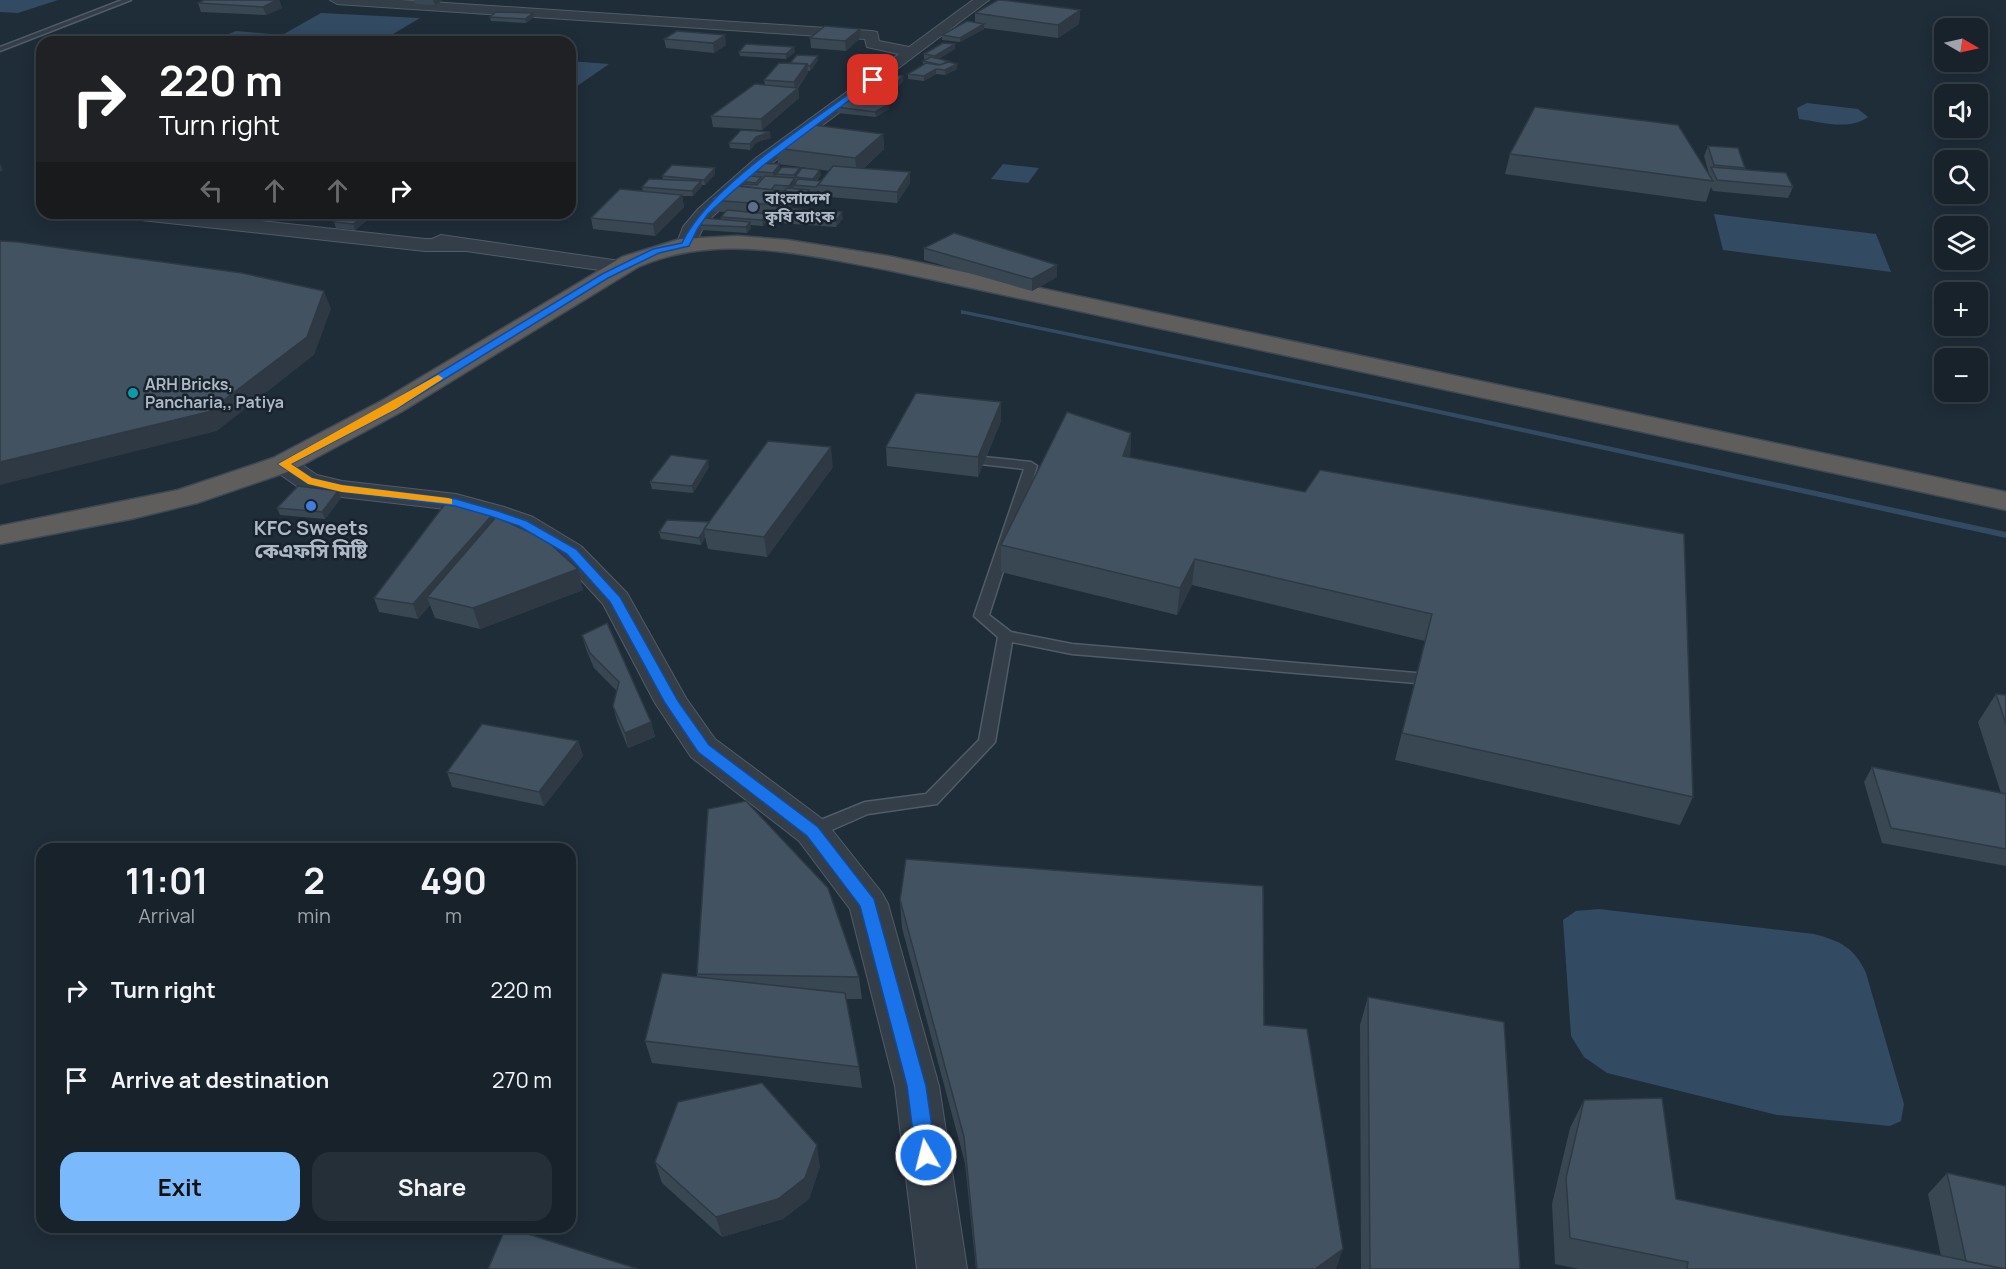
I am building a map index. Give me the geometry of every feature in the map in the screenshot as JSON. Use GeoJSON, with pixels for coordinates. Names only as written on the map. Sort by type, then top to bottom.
{"type":"FeatureCollection","features":[{"type":"Feature","properties":{"kind":"highway"},"geometry":{"type":"LineString","coordinates":[[0,535],[187,497],[283,464],[392,406],[620,267],[656,251],[686,244],[718,242],[753,244],[888,263],[2006,501]]}},
{"type":"Feature","properties":{"kind":"street"},"geometry":{"type":"LineString","coordinates":[[337,0],[872,35],[872,44],[913,52]]}},
{"type":"Feature","properties":{"kind":"street"},"geometry":{"type":"LineString","coordinates":[[426,23],[465,0]]}},
{"type":"Feature","properties":{"kind":"street"},"geometry":{"type":"LineString","coordinates":[[686,244],[693,227],[705,213],[762,162],[982,0]]}},
{"type":"Feature","properties":{"kind":"street"},"geometry":{"type":"LineString","coordinates":[[187,219],[425,245],[461,246]]}},
{"type":"Feature","properties":{"kind":"street"},"geometry":{"type":"LineString","coordinates":[[373,227],[461,246],[620,267]]}},
{"type":"Feature","properties":{"kind":"street"},"geometry":{"type":"LineString","coordinates":[[283,464],[308,481],[342,489],[456,502],[494,513],[523,524],[571,552],[616,600],[672,703],[704,748],[812,831],[868,904],[916,1086],[942,1269]]}},
{"type":"Feature","properties":{"kind":"lane"},"geometry":{"type":"LineString","coordinates":[[0,49],[128,0]]}},
{"type":"Feature","properties":{"kind":"lane"},"geometry":{"type":"LineString","coordinates":[[984,461],[1031,466],[981,616],[1006,636],[1072,649],[1416,678]]}},
{"type":"Feature","properties":{"kind":"lane"},"geometry":{"type":"LineString","coordinates":[[812,831],[865,808],[931,800],[987,742],[1006,636]]}},
{"type":"Feature","properties":{"kind":"water"},"geometry":{"type":"Polygon","coordinates":[[[0,0],[58,0],[18,13],[0,12],[0,0]]]}},
{"type":"Feature","properties":{"kind":"water"},"geometry":{"type":"Polygon","coordinates":[[[321,13],[420,18],[390,36],[284,34],[321,13]]]}},
{"type":"Feature","properties":{"kind":"water"},"geometry":{"type":"Polygon","coordinates":[[[236,31],[292,36],[224,36],[236,31]]]}},
{"type":"Feature","properties":{"kind":"water"},"geometry":{"type":"Polygon","coordinates":[[[576,61],[609,64],[576,87],[576,61]]]}},
{"type":"Feature","properties":{"kind":"water"},"geometry":{"type":"Polygon","coordinates":[[[1807,103],[1858,109],[1868,117],[1844,125],[1799,119],[1797,108],[1807,103]]]}},
{"type":"Feature","properties":{"kind":"water"},"geometry":{"type":"Polygon","coordinates":[[[1003,164],[1039,168],[1028,183],[991,179],[1003,164]]]}},
{"type":"Feature","properties":{"kind":"water"},"geometry":{"type":"Polygon","coordinates":[[[1714,214],[1876,234],[1891,272],[1723,250],[1714,214]]]}},
{"type":"Feature","properties":{"kind":"water"},"geometry":{"type":"Polygon","coordinates":[[[1599,909],[1814,934],[1845,946],[1856,957],[1866,973],[1904,1104],[1901,1121],[1890,1126],[1777,1115],[1607,1073],[1584,1057],[1571,1036],[1563,920],[1576,911],[1599,909]]]}},
{"type":"Feature","properties":{"kind":"building"},"geometry":{"type":"Polygon","coordinates":[[[204,0],[277,0],[263,7],[198,3],[204,0]]]}},
{"type":"Feature","properties":{"kind":"building"},"geometry":{"type":"Polygon","coordinates":[[[998,0],[1080,10],[1058,25],[975,13],[998,0]]]}},
{"type":"Feature","properties":{"kind":"building"},"geometry":{"type":"Polygon","coordinates":[[[496,12],[533,13],[525,19],[490,17],[496,12]]]}},
{"type":"Feature","properties":{"kind":"building"},"geometry":{"type":"Polygon","coordinates":[[[967,21],[984,24],[960,38],[942,35],[967,21]]]}},
{"type":"Feature","properties":{"kind":"building"},"geometry":{"type":"Polygon","coordinates":[[[825,26],[860,29],[845,41],[810,38],[825,26]]]}},
{"type":"Feature","properties":{"kind":"building"},"geometry":{"type":"Polygon","coordinates":[[[677,31],[725,35],[713,43],[664,39],[677,31]]]}},
{"type":"Feature","properties":{"kind":"building"},"geometry":{"type":"Polygon","coordinates":[[[943,43],[955,44],[935,56],[924,54],[943,43]]]}},
{"type":"Feature","properties":{"kind":"building"},"geometry":{"type":"Polygon","coordinates":[[[746,44],[794,47],[786,54],[739,52],[746,44]]]}},
{"type":"Feature","properties":{"kind":"building"},"geometry":{"type":"Polygon","coordinates":[[[797,55],[818,56],[810,66],[790,63],[797,55]]]}},
{"type":"Feature","properties":{"kind":"building"},"geometry":{"type":"Polygon","coordinates":[[[931,57],[948,61],[941,65],[923,61],[931,57]]]}},
{"type":"Feature","properties":{"kind":"building"},"geometry":{"type":"Polygon","coordinates":[[[949,62],[957,64],[945,70],[936,69],[924,76],[908,74],[926,63],[939,65],[949,62]]]}},
{"type":"Feature","properties":{"kind":"building"},"geometry":{"type":"Polygon","coordinates":[[[779,63],[807,64],[794,82],[764,80],[779,63]]]}},
{"type":"Feature","properties":{"kind":"building"},"geometry":{"type":"Polygon","coordinates":[[[878,74],[903,76],[898,81],[873,79],[878,74]]]}},
{"type":"Feature","properties":{"kind":"building"},"geometry":{"type":"Polygon","coordinates":[[[755,84],[798,88],[761,119],[711,116],[755,84]]]}},
{"type":"Feature","properties":{"kind":"building"},"geometry":{"type":"Polygon","coordinates":[[[850,99],[889,104],[875,112],[837,107],[850,99]]]}},
{"type":"Feature","properties":{"kind":"building"},"geometry":{"type":"Polygon","coordinates":[[[1535,107],[1678,125],[1713,181],[1510,154],[1535,107]]]}},
{"type":"Feature","properties":{"kind":"building"},"geometry":{"type":"Polygon","coordinates":[[[807,124],[883,134],[855,158],[776,148],[807,124]]]}},
{"type":"Feature","properties":{"kind":"building"},"geometry":{"type":"Polygon","coordinates":[[[741,130],[770,132],[756,137],[750,144],[729,143],[741,130]]]}},
{"type":"Feature","properties":{"kind":"building"},"geometry":{"type":"Polygon","coordinates":[[[1708,146],[1738,148],[1745,168],[1714,165],[1708,146]]]}},
{"type":"Feature","properties":{"kind":"building"},"geometry":{"type":"Polygon","coordinates":[[[758,163],[780,164],[773,173],[750,171],[758,163]]]}},
{"type":"Feature","properties":{"kind":"building"},"geometry":{"type":"Polygon","coordinates":[[[672,165],[715,168],[704,180],[662,176],[672,165]]]}},
{"type":"Feature","properties":{"kind":"building"},"geometry":{"type":"Polygon","coordinates":[[[833,166],[910,172],[897,192],[818,185],[833,166]]]}},
{"type":"Feature","properties":{"kind":"building"},"geometry":{"type":"Polygon","coordinates":[[[782,167],[800,168],[794,175],[776,174],[782,167]]]}},
{"type":"Feature","properties":{"kind":"building"},"geometry":{"type":"Polygon","coordinates":[[[1711,167],[1786,173],[1793,187],[1717,180],[1711,167]]]}},
{"type":"Feature","properties":{"kind":"building"},"geometry":{"type":"Polygon","coordinates":[[[802,168],[820,170],[813,179],[795,177],[802,168]]]}},
{"type":"Feature","properties":{"kind":"building"},"geometry":{"type":"Polygon","coordinates":[[[742,175],[761,177],[756,183],[737,181],[742,175]]]}},
{"type":"Feature","properties":{"kind":"building"},"geometry":{"type":"Polygon","coordinates":[[[765,176],[795,178],[789,186],[775,185],[771,190],[741,186],[743,184],[757,185],[765,176]]]}},
{"type":"Feature","properties":{"kind":"building"},"geometry":{"type":"Polygon","coordinates":[[[649,179],[701,181],[692,191],[642,187],[649,179]]]}},
{"type":"Feature","properties":{"kind":"building"},"geometry":{"type":"Polygon","coordinates":[[[798,179],[821,181],[816,187],[794,185],[798,179]]]}},
{"type":"Feature","properties":{"kind":"building"},"geometry":{"type":"Polygon","coordinates":[[[729,185],[792,192],[776,205],[710,200],[729,185]]]}},
{"type":"Feature","properties":{"kind":"building"},"geometry":{"type":"Polygon","coordinates":[[[787,188],[809,190],[806,195],[793,194],[784,191],[787,188]]]}},
{"type":"Feature","properties":{"kind":"building"},"geometry":{"type":"Polygon","coordinates":[[[620,189],[682,195],[653,224],[591,218],[620,189]]]}},
{"type":"Feature","properties":{"kind":"building"},"geometry":{"type":"Polygon","coordinates":[[[786,208],[842,212],[836,221],[778,217],[786,208]]]}},
{"type":"Feature","properties":{"kind":"building"},"geometry":{"type":"Polygon","coordinates":[[[727,210],[768,214],[762,220],[721,217],[727,210]]]}},
{"type":"Feature","properties":{"kind":"building"},"geometry":{"type":"Polygon","coordinates":[[[705,218],[750,222],[746,227],[700,225],[705,218]]]}},
{"type":"Feature","properties":{"kind":"building"},"geometry":{"type":"Polygon","coordinates":[[[338,219],[360,219],[353,224],[334,222],[338,219]]]}},
{"type":"Feature","properties":{"kind":"building"},"geometry":{"type":"Polygon","coordinates":[[[954,233],[1057,265],[1032,279],[924,248],[954,233]]]}},
{"type":"Feature","properties":{"kind":"building","name":"ARH Bricks, Pancharia,, Patiya"},"geometry":{"type":"Polygon","coordinates":[[[0,241],[242,273],[324,291],[307,337],[208,412],[0,462],[0,241]]]}},
{"type":"Feature","properties":{"kind":"building"},"geometry":{"type":"Polygon","coordinates":[[[916,393],[1001,402],[978,457],[886,447],[916,393]]]}},
{"type":"Feature","properties":{"kind":"building"},"geometry":{"type":"Polygon","coordinates":[[[1067,412],[1131,433],[1123,456],[1305,492],[1320,470],[1684,534],[1693,797],[1402,733],[1432,614],[1195,559],[1180,588],[1001,545],[1067,412]]]}},
{"type":"Feature","properties":{"kind":"building"},"geometry":{"type":"Polygon","coordinates":[[[768,441],[831,447],[764,537],[704,529],[768,441]]]}},
{"type":"Feature","properties":{"kind":"building"},"geometry":{"type":"Polygon","coordinates":[[[671,455],[708,460],[692,486],[650,482],[671,455]]]}},
{"type":"Feature","properties":{"kind":"building"},"geometry":{"type":"Polygon","coordinates":[[[298,486],[338,491],[322,512],[277,508],[298,486]]]}},
{"type":"Feature","properties":{"kind":"building"},"geometry":{"type":"Polygon","coordinates":[[[448,500],[494,513],[413,604],[374,598],[448,500]]]}},
{"type":"Feature","properties":{"kind":"building"},"geometry":{"type":"Polygon","coordinates":[[[496,517],[545,539],[578,569],[473,608],[427,597],[496,517]]]}},
{"type":"Feature","properties":{"kind":"building"},"geometry":{"type":"Polygon","coordinates":[[[667,520],[709,522],[699,538],[659,532],[667,520]]]}},
{"type":"Feature","properties":{"kind":"building"},"geometry":{"type":"Polygon","coordinates":[[[607,623],[651,722],[625,733],[613,706],[619,682],[590,653],[582,635],[607,623]]]}},
{"type":"Feature","properties":{"kind":"building"},"geometry":{"type":"Polygon","coordinates":[[[1996,694],[2006,695],[2006,724],[1996,694]]]}},
{"type":"Feature","properties":{"kind":"building"},"geometry":{"type":"Polygon","coordinates":[[[482,724],[578,741],[539,792],[447,772],[482,724]]]}},
{"type":"Feature","properties":{"kind":"building"},"geometry":{"type":"Polygon","coordinates":[[[1872,767],[2006,794],[2006,849],[1891,828],[1872,767]]]}},
{"type":"Feature","properties":{"kind":"building"},"geometry":{"type":"Polygon","coordinates":[[[746,801],[828,888],[859,977],[697,974],[708,809],[746,801]]]}},
{"type":"Feature","properties":{"kind":"building"},"geometry":{"type":"Polygon","coordinates":[[[906,859],[1263,886],[1264,1025],[1307,1029],[1343,1249],[1315,1269],[977,1269],[964,1137],[900,900],[906,859]]]}},
{"type":"Feature","properties":{"kind":"building"},"geometry":{"type":"Polygon","coordinates":[[[662,973],[845,993],[859,1067],[645,1041],[662,973]]]}},
{"type":"Feature","properties":{"kind":"building"},"geometry":{"type":"Polygon","coordinates":[[[1368,997],[1504,1022],[1520,1269],[1370,1269],[1368,997]]]}},
{"type":"Feature","properties":{"kind":"building"},"geometry":{"type":"Polygon","coordinates":[[[762,1083],[817,1145],[805,1178],[778,1199],[716,1217],[655,1162],[678,1102],[762,1083]]]}},
{"type":"Feature","properties":{"kind":"building"},"geometry":{"type":"Polygon","coordinates":[[[1662,1098],[1676,1199],[2004,1269],[1687,1269],[1688,1262],[1570,1238],[1566,1178],[1584,1100],[1662,1098]]]}},
{"type":"Feature","properties":{"kind":"building"},"geometry":{"type":"Polygon","coordinates":[[[1947,1173],[2006,1186],[2006,1269],[1966,1261],[1947,1173]]]}},
{"type":"Feature","properties":{"kind":"building"},"geometry":{"type":"Polygon","coordinates":[[[503,1233],[525,1233],[638,1269],[488,1269],[503,1233]]]}},
{"type":"Feature","properties":{"kind":"waterway"},"geometry":{"type":"LineString","coordinates":[[964,312],[1380,399],[2006,535]]}},
{"type":"Feature","properties":{"kind":"slow traffic"},"geometry":{"type":"LineString","coordinates":[[438,378],[336,438],[283,464],[308,481],[342,489],[448,501]]}},
{"type":"Feature","properties":{"kind":"place","name":"বাংলাদেশ কৃষি ব্যাংক"},"geometry":{"type":"Point","coordinates":[753,207]}},
{"type":"Feature","properties":{"kind":"place","name":"ARH Bricks, Pancharia,, Patiya"},"geometry":{"type":"Point","coordinates":[133,393]}},
{"type":"Feature","properties":{"kind":"place","name":"KFC Sweets কেএফসি মিষ্টি"},"geometry":{"type":"Point","coordinates":[311,506]}},
{"type":"Feature","properties":{"kind":"route"},"geometry":{"type":"LineString","coordinates":[[873,80],[762,162],[729,190],[693,227],[686,244],[656,251],[630,262],[392,406],[336,438],[283,464],[308,481],[342,489],[456,502],[523,524],[571,552],[616,600],[672,703],[704,748],[812,831],[868,904],[916,1086],[926,1155]]}}]}
